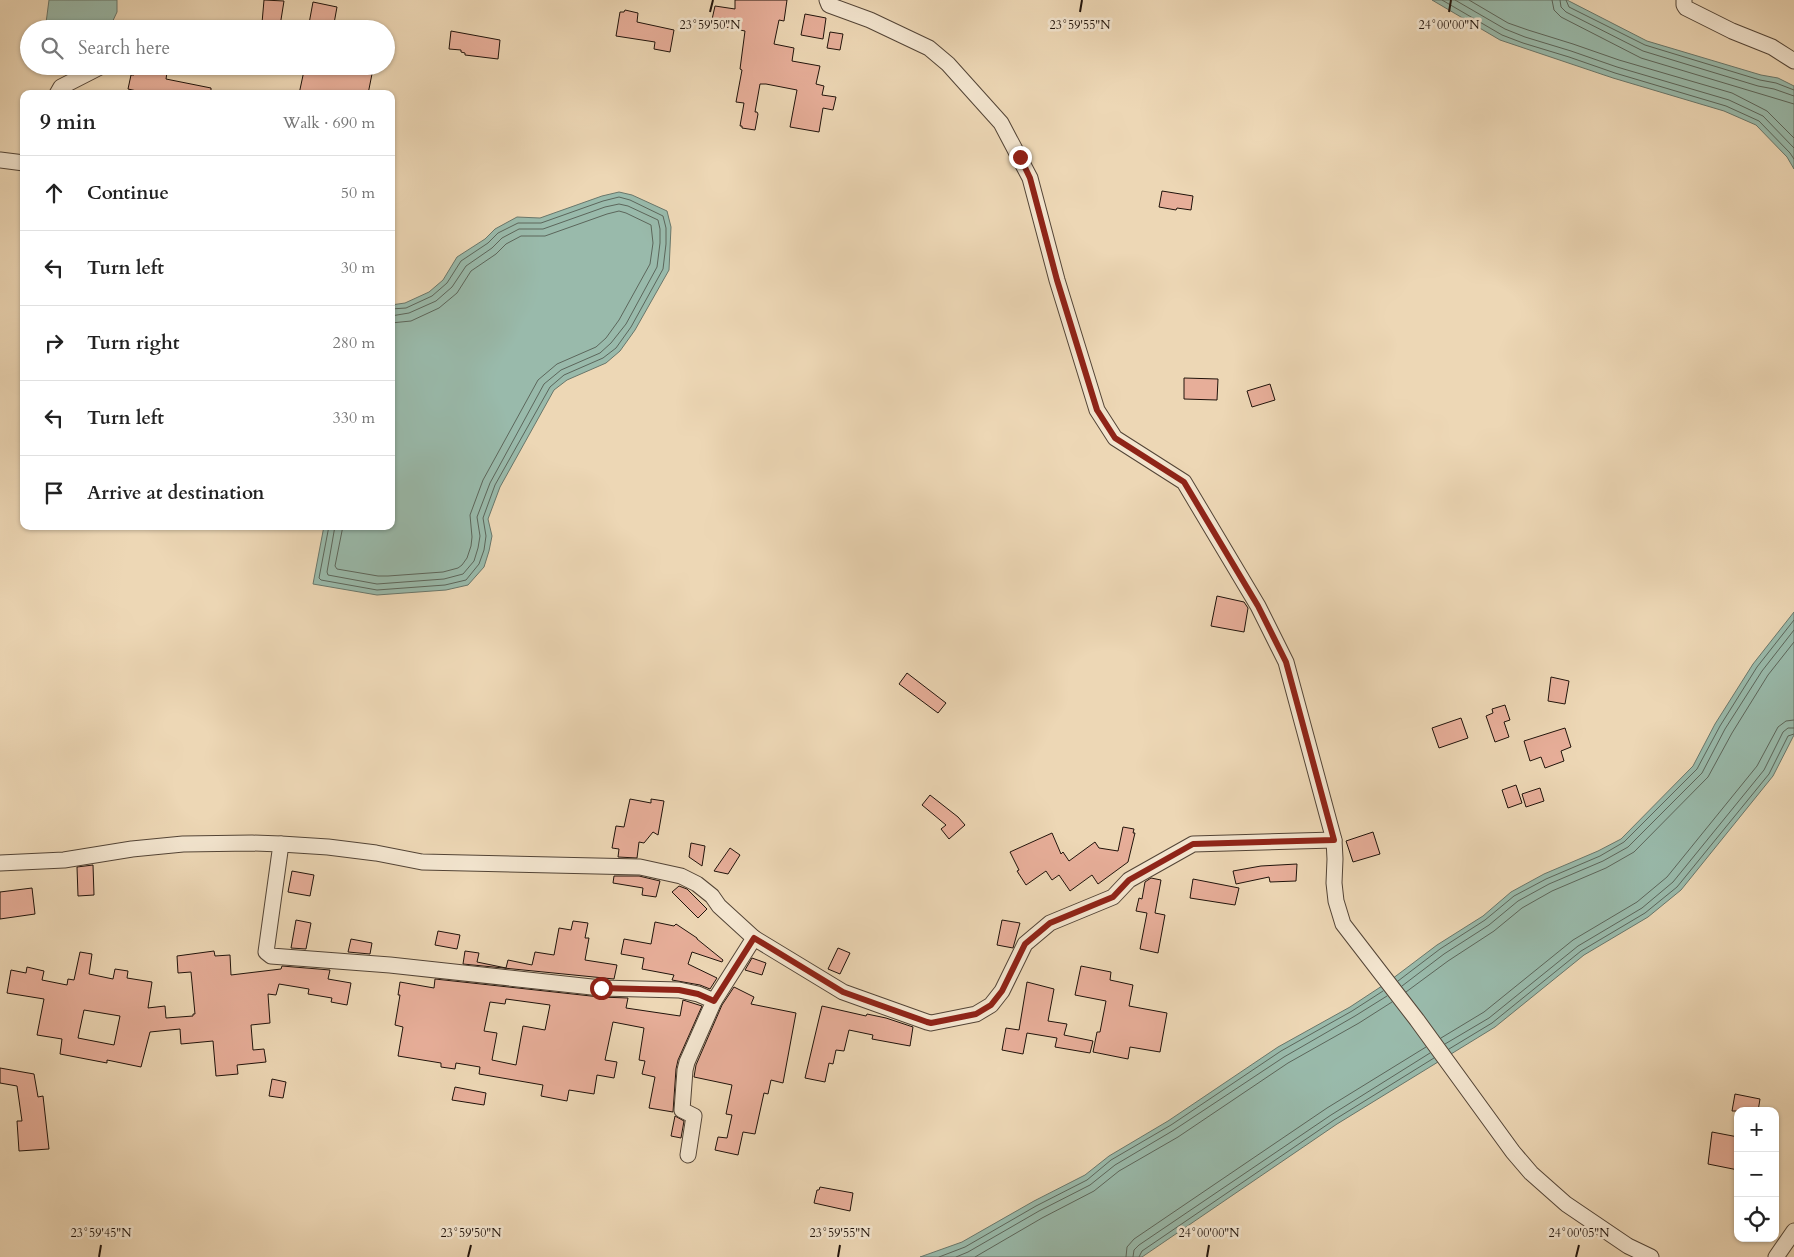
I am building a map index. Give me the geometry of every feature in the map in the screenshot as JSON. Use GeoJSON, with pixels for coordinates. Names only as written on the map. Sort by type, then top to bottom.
{"type":"FeatureCollection","features":[{"type":"Feature","properties":{"kind":"street"},"geometry":{"type":"LineString","coordinates":[[827,0],[829,5],[870,20],[929,48],[948,64],[1001,123],[1030,178],[1057,280],[1097,410],[1115,438],[1184,482],[1258,606],[1286,662],[1334,840],[1336,902],[1343,924],[1417,1020],[1512,1152],[1553,1194],[1571,1209],[1628,1246],[1651,1257]]}},
{"type":"Feature","properties":{"kind":"street"},"geometry":{"type":"LineString","coordinates":[[1684,0],[1686,8],[1732,31],[1772,46],[1794,61]]}},
{"type":"Feature","properties":{"kind":"street"},"geometry":{"type":"LineString","coordinates":[[59,90],[61,87],[84,75]]}},
{"type":"Feature","properties":{"kind":"street"},"geometry":{"type":"LineString","coordinates":[[0,160],[20,162]]}},
{"type":"Feature","properties":{"kind":"street"},"geometry":{"type":"LineString","coordinates":[[0,863],[64,860],[132,849],[184,844],[252,843],[328,847],[376,853],[422,862],[640,867],[681,876],[697,884],[712,896],[719,906],[754,938],[843,992],[931,1023],[976,1014],[991,1005],[1002,991],[1025,944],[1050,923],[1113,897],[1129,880],[1193,844],[1334,840]]}},
{"type":"Feature","properties":{"kind":"street"},"geometry":{"type":"LineString","coordinates":[[281,844],[266,952],[271,956],[390,965],[601,988],[679,990],[698,994],[714,1001]]}},
{"type":"Feature","properties":{"kind":"street"},"geometry":{"type":"LineString","coordinates":[[688,1155],[694,1116],[682,1110],[685,1070],[693,1047],[714,1001],[754,938]]}},
{"type":"Feature","properties":{"kind":"street"},"geometry":{"type":"LineString","coordinates":[[1776,1257],[1794,1231]]}},
{"type":"Feature","properties":{"kind":"water"},"geometry":{"type":"Polygon","coordinates":[[[49,0],[117,0],[117,12],[113,20],[46,20],[49,0]]]}},
{"type":"Feature","properties":{"kind":"water"},"geometry":{"type":"Polygon","coordinates":[[[1432,0],[1567,0],[1647,41],[1761,75],[1778,78],[1794,86],[1794,169],[1787,157],[1756,125],[1724,111],[1613,78],[1500,40],[1432,0]]]}},
{"type":"Feature","properties":{"kind":"water"},"geometry":{"type":"Polygon","coordinates":[[[619,192],[632,195],[667,211],[671,227],[669,270],[635,330],[620,351],[606,363],[567,380],[554,390],[500,487],[488,519],[492,536],[484,567],[468,585],[446,590],[377,595],[313,584],[323,530],[395,530],[395,304],[405,303],[429,292],[443,280],[457,257],[485,239],[495,229],[517,217],[540,218],[602,196],[619,192]]]}},
{"type":"Feature","properties":{"kind":"water"},"geometry":{"type":"Polygon","coordinates":[[[1794,612],[1794,735],[1773,776],[1681,890],[1648,917],[1584,955],[1495,1027],[1337,1124],[1142,1257],[920,1257],[962,1242],[1034,1201],[1085,1175],[1109,1156],[1168,1121],[1278,1047],[1350,1007],[1388,982],[1437,945],[1483,916],[1511,892],[1544,874],[1621,839],[1693,766],[1715,724],[1753,664],[1794,612]]]}},
{"type":"Feature","properties":{"kind":"building"},"geometry":{"type":"Polygon","coordinates":[[[264,0],[284,1],[281,20],[262,20],[264,0]]]}},
{"type":"Feature","properties":{"kind":"building"},"geometry":{"type":"Polygon","coordinates":[[[735,0],[787,0],[784,21],[779,20],[774,44],[794,48],[792,61],[820,66],[816,84],[824,86],[822,95],[836,97],[833,110],[823,108],[819,132],[790,127],[797,90],[766,84],[760,84],[755,112],[758,114],[755,130],[740,126],[744,103],[736,102],[742,70],[740,69],[745,31],[711,24],[715,6],[735,9],[735,0]]]}},
{"type":"Feature","properties":{"kind":"building"},"geometry":{"type":"Polygon","coordinates":[[[313,2],[337,7],[335,20],[310,20],[313,2]]]}},
{"type":"Feature","properties":{"kind":"building"},"geometry":{"type":"Polygon","coordinates":[[[625,10],[638,13],[637,22],[674,30],[670,52],[654,49],[655,42],[616,36],[620,12],[625,10]]]}},
{"type":"Feature","properties":{"kind":"building"},"geometry":{"type":"Polygon","coordinates":[[[805,14],[826,18],[823,39],[801,35],[805,14]]]}},
{"type":"Feature","properties":{"kind":"building"},"geometry":{"type":"Polygon","coordinates":[[[451,31],[500,40],[498,59],[465,55],[461,50],[449,49],[451,31]]]}},
{"type":"Feature","properties":{"kind":"building"},"geometry":{"type":"Polygon","coordinates":[[[830,32],[843,34],[840,50],[827,48],[830,32]]]}},
{"type":"Feature","properties":{"kind":"building"},"geometry":{"type":"Polygon","coordinates":[[[131,75],[167,75],[166,79],[211,88],[211,90],[132,90],[128,89],[131,75]]]}},
{"type":"Feature","properties":{"kind":"building"},"geometry":{"type":"Polygon","coordinates":[[[303,75],[372,75],[369,90],[300,90],[303,75]]]}},
{"type":"Feature","properties":{"kind":"building"},"geometry":{"type":"Polygon","coordinates":[[[1162,191],[1193,196],[1191,210],[1159,207],[1162,191]]]}},
{"type":"Feature","properties":{"kind":"building"},"geometry":{"type":"Polygon","coordinates":[[[1184,378],[1218,379],[1217,400],[1184,399],[1184,378]]]}},
{"type":"Feature","properties":{"kind":"building"},"geometry":{"type":"Polygon","coordinates":[[[1270,384],[1275,400],[1252,407],[1247,391],[1270,384]]]}},
{"type":"Feature","properties":{"kind":"building"},"geometry":{"type":"Polygon","coordinates":[[[1217,596],[1244,602],[1248,608],[1244,632],[1211,626],[1217,596]]]}},
{"type":"Feature","properties":{"kind":"building"},"geometry":{"type":"Polygon","coordinates":[[[907,673],[946,703],[938,713],[899,684],[907,673]]]}},
{"type":"Feature","properties":{"kind":"building"},"geometry":{"type":"Polygon","coordinates":[[[1551,677],[1569,681],[1565,704],[1548,701],[1551,677]]]}},
{"type":"Feature","properties":{"kind":"building"},"geometry":{"type":"Polygon","coordinates":[[[1505,705],[1510,720],[1504,722],[1509,737],[1495,742],[1486,716],[1493,713],[1492,709],[1505,705]]]}},
{"type":"Feature","properties":{"kind":"building"},"geometry":{"type":"Polygon","coordinates":[[[1461,718],[1468,738],[1439,748],[1432,728],[1461,718]]]}},
{"type":"Feature","properties":{"kind":"building"},"geometry":{"type":"Polygon","coordinates":[[[1565,728],[1571,747],[1561,751],[1564,761],[1545,768],[1541,757],[1530,761],[1524,741],[1565,728]]]}},
{"type":"Feature","properties":{"kind":"building"},"geometry":{"type":"Polygon","coordinates":[[[1516,785],[1522,803],[1508,808],[1502,790],[1516,785]]]}},
{"type":"Feature","properties":{"kind":"building"},"geometry":{"type":"Polygon","coordinates":[[[1540,788],[1544,801],[1526,807],[1522,794],[1540,788]]]}},
{"type":"Feature","properties":{"kind":"building"},"geometry":{"type":"Polygon","coordinates":[[[930,795],[958,817],[965,825],[949,839],[941,829],[946,825],[922,805],[930,795]]]}},
{"type":"Feature","properties":{"kind":"building"},"geometry":{"type":"Polygon","coordinates":[[[630,799],[651,803],[651,799],[664,801],[658,835],[653,832],[644,843],[639,842],[637,858],[618,857],[619,849],[612,848],[616,826],[624,827],[630,799]]]}},
{"type":"Feature","properties":{"kind":"building"},"geometry":{"type":"Polygon","coordinates":[[[1123,827],[1134,829],[1133,833],[1135,833],[1128,862],[1098,884],[1092,875],[1070,891],[1059,875],[1052,880],[1046,871],[1026,885],[1017,871],[1019,870],[1010,852],[1052,833],[1061,854],[1063,852],[1069,861],[1095,842],[1099,848],[1118,851],[1123,827]]]}},
{"type":"Feature","properties":{"kind":"building"},"geometry":{"type":"Polygon","coordinates":[[[1373,832],[1380,854],[1353,862],[1346,841],[1373,832]]]}},
{"type":"Feature","properties":{"kind":"building"},"geometry":{"type":"Polygon","coordinates":[[[691,843],[705,846],[702,866],[689,857],[691,843]]]}},
{"type":"Feature","properties":{"kind":"building"},"geometry":{"type":"Polygon","coordinates":[[[730,848],[740,855],[728,874],[714,871],[730,848]]]}},
{"type":"Feature","properties":{"kind":"building"},"geometry":{"type":"Polygon","coordinates":[[[1297,864],[1296,881],[1270,882],[1269,877],[1236,884],[1233,871],[1261,866],[1297,864]]]}},
{"type":"Feature","properties":{"kind":"building"},"geometry":{"type":"Polygon","coordinates":[[[93,865],[94,895],[78,896],[77,867],[93,865]]]}},
{"type":"Feature","properties":{"kind":"building"},"geometry":{"type":"Polygon","coordinates":[[[292,871],[314,875],[310,896],[288,892],[292,871]]]}},
{"type":"Feature","properties":{"kind":"building"},"geometry":{"type":"Polygon","coordinates":[[[614,876],[639,876],[660,881],[656,897],[642,895],[643,888],[613,883],[614,876]]]}},
{"type":"Feature","properties":{"kind":"building"},"geometry":{"type":"Polygon","coordinates":[[[1151,878],[1161,880],[1155,913],[1165,915],[1158,953],[1140,949],[1147,913],[1136,911],[1139,898],[1142,899],[1145,882],[1151,878]]]}},
{"type":"Feature","properties":{"kind":"building"},"geometry":{"type":"Polygon","coordinates":[[[1193,879],[1239,888],[1235,905],[1190,898],[1193,879]]]}},
{"type":"Feature","properties":{"kind":"building"},"geometry":{"type":"Polygon","coordinates":[[[679,886],[687,889],[707,909],[698,918],[672,892],[679,886]]]}},
{"type":"Feature","properties":{"kind":"building"},"geometry":{"type":"Polygon","coordinates":[[[32,888],[35,914],[0,919],[0,892],[32,888]]]}},
{"type":"Feature","properties":{"kind":"building"},"geometry":{"type":"Polygon","coordinates":[[[296,920],[311,923],[306,949],[291,948],[296,920]]]}},
{"type":"Feature","properties":{"kind":"building"},"geometry":{"type":"Polygon","coordinates":[[[1002,920],[1020,923],[1013,948],[997,945],[1002,920]]]}},
{"type":"Feature","properties":{"kind":"building"},"geometry":{"type":"Polygon","coordinates":[[[573,921],[588,923],[585,938],[589,938],[585,960],[617,965],[614,979],[463,964],[465,951],[479,953],[477,962],[506,968],[508,960],[532,965],[535,952],[554,955],[559,928],[571,930],[573,921]]]}},
{"type":"Feature","properties":{"kind":"building"},"geometry":{"type":"Polygon","coordinates":[[[655,922],[674,926],[676,924],[697,938],[723,960],[722,962],[692,952],[688,964],[717,978],[710,989],[700,985],[672,980],[674,975],[642,969],[644,958],[621,954],[624,939],[651,944],[655,922]]]}},
{"type":"Feature","properties":{"kind":"building"},"geometry":{"type":"Polygon","coordinates":[[[438,931],[460,935],[457,949],[435,945],[438,931]]]}},
{"type":"Feature","properties":{"kind":"building"},"geometry":{"type":"Polygon","coordinates":[[[351,939],[372,943],[370,954],[348,952],[351,939]]]}},
{"type":"Feature","properties":{"kind":"building"},"geometry":{"type":"Polygon","coordinates":[[[838,948],[850,953],[840,974],[828,969],[838,948]]]}},
{"type":"Feature","properties":{"kind":"building"},"geometry":{"type":"Polygon","coordinates":[[[214,951],[215,956],[230,955],[231,975],[281,969],[282,966],[330,970],[328,979],[351,983],[347,1005],[331,1002],[332,998],[308,994],[309,989],[279,984],[276,995],[268,994],[270,1023],[251,1025],[253,1050],[264,1049],[266,1062],[237,1065],[238,1074],[216,1076],[213,1041],[181,1044],[180,1029],[150,1032],[141,1067],[107,1060],[107,1063],[60,1054],[62,1039],[37,1035],[44,999],[7,993],[11,970],[26,973],[27,967],[44,971],[42,980],[67,985],[68,979],[74,980],[80,952],[92,954],[89,974],[113,979],[115,969],[128,971],[127,978],[152,982],[148,1008],[165,1006],[166,1018],[193,1016],[195,1014],[191,972],[178,973],[177,956],[214,951]],[[84,1010],[78,1038],[114,1045],[120,1016],[84,1010]]]}},
{"type":"Feature","properties":{"kind":"building"},"geometry":{"type":"Polygon","coordinates":[[[752,958],[766,963],[762,975],[745,970],[752,958]]]}},
{"type":"Feature","properties":{"kind":"building"},"geometry":{"type":"Polygon","coordinates":[[[1081,966],[1111,972],[1110,980],[1133,985],[1129,1006],[1167,1013],[1160,1052],[1130,1047],[1128,1059],[1093,1052],[1097,1032],[1100,1032],[1106,1001],[1075,995],[1081,966]]]}},
{"type":"Feature","properties":{"kind":"building"},"geometry":{"type":"Polygon","coordinates":[[[435,979],[600,997],[628,998],[626,1008],[680,1016],[683,1000],[702,1006],[678,1060],[673,1112],[649,1108],[655,1077],[642,1074],[645,1061],[639,1060],[644,1028],[613,1022],[605,1060],[617,1062],[614,1078],[597,1075],[594,1094],[569,1090],[567,1101],[541,1096],[543,1085],[479,1074],[480,1067],[456,1063],[455,1069],[441,1067],[441,1063],[398,1056],[403,1027],[395,1025],[400,995],[398,995],[400,982],[434,988],[435,979]],[[506,999],[505,1004],[490,1002],[484,1031],[497,1033],[492,1060],[516,1065],[523,1026],[545,1030],[550,1005],[506,999]]]}},
{"type":"Feature","properties":{"kind":"building"},"geometry":{"type":"Polygon","coordinates":[[[1027,982],[1054,989],[1048,1021],[1067,1024],[1064,1035],[1093,1041],[1090,1053],[1055,1047],[1057,1038],[1027,1033],[1023,1054],[1002,1050],[1006,1028],[1019,1030],[1027,982]]]}},
{"type":"Feature","properties":{"kind":"building"},"geometry":{"type":"Polygon","coordinates":[[[734,987],[754,997],[751,1004],[796,1013],[783,1083],[771,1080],[768,1094],[764,1093],[755,1134],[743,1132],[738,1155],[715,1150],[718,1137],[727,1138],[732,1115],[726,1114],[732,1085],[694,1077],[696,1065],[722,1005],[734,987]]]}},
{"type":"Feature","properties":{"kind":"building"},"geometry":{"type":"Polygon","coordinates":[[[822,1006],[866,1016],[867,1014],[886,1018],[913,1027],[910,1046],[872,1039],[873,1035],[849,1030],[844,1051],[836,1050],[833,1064],[829,1063],[825,1082],[805,1078],[822,1006]]]}},
{"type":"Feature","properties":{"kind":"building"},"geometry":{"type":"Polygon","coordinates":[[[0,1068],[34,1074],[38,1097],[43,1096],[49,1149],[19,1151],[17,1121],[22,1121],[17,1086],[0,1083],[0,1068]]]}},
{"type":"Feature","properties":{"kind":"building"},"geometry":{"type":"Polygon","coordinates":[[[272,1079],[286,1082],[283,1098],[269,1096],[272,1079]]]}},
{"type":"Feature","properties":{"kind":"building"},"geometry":{"type":"Polygon","coordinates":[[[455,1087],[486,1093],[484,1105],[452,1100],[455,1087]]]}},
{"type":"Feature","properties":{"kind":"building"},"geometry":{"type":"Polygon","coordinates":[[[1735,1094],[1760,1099],[1759,1107],[1734,1107],[1734,1111],[1732,1111],[1735,1094]]]}},
{"type":"Feature","properties":{"kind":"building"},"geometry":{"type":"Polygon","coordinates":[[[675,1116],[684,1121],[681,1138],[671,1136],[675,1116]]]}},
{"type":"Feature","properties":{"kind":"building"},"geometry":{"type":"Polygon","coordinates":[[[1712,1132],[1734,1136],[1734,1169],[1708,1164],[1712,1132]]]}},
{"type":"Feature","properties":{"kind":"building"},"geometry":{"type":"Polygon","coordinates":[[[820,1187],[853,1193],[850,1211],[814,1203],[817,1190],[820,1187]]]}},
{"type":"Feature","properties":{"kind":"route"},"geometry":{"type":"LineString","coordinates":[[601,988],[679,990],[698,994],[714,1001],[754,938],[843,992],[927,1022],[931,1023],[976,1014],[991,1005],[1002,991],[1025,944],[1050,923],[1113,897],[1129,880],[1193,844],[1334,840],[1286,662],[1258,606],[1184,482],[1115,438],[1097,410],[1057,280],[1030,178],[1020,157]]}}]}
